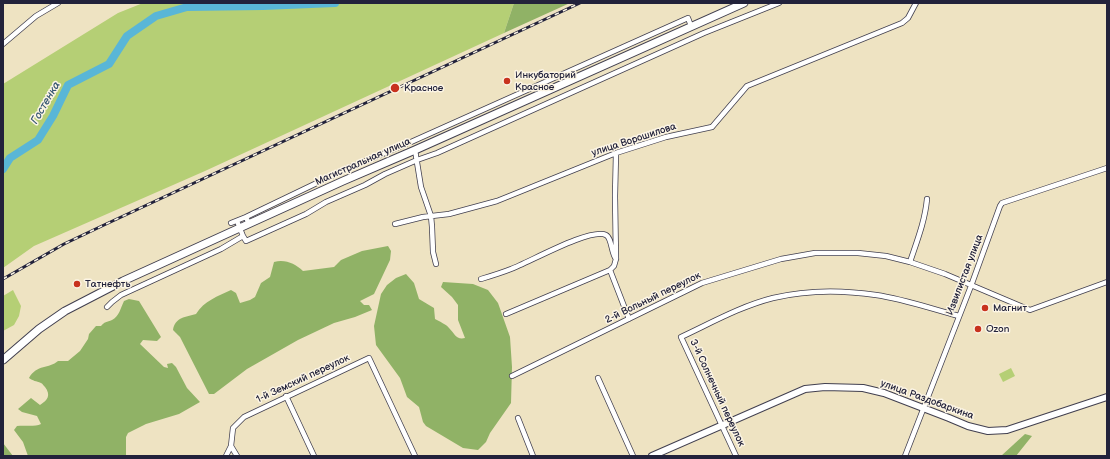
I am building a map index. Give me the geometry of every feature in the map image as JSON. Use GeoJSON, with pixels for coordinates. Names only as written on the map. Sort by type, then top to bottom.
{"type":"FeatureCollection","features":[{"type":"Feature","properties":{"kind":"main road","name":"Магистральная улица"},"geometry":{"type":"LineString","coordinates":[[3,360],[39,329],[78,304],[123,281],[343,181],[744,3]]}},
{"type":"Feature","properties":{"kind":"street"},"geometry":{"type":"LineString","coordinates":[[3,44],[36,16],[58,3]]}},
{"type":"Feature","properties":{"kind":"street"},"geometry":{"type":"LineString","coordinates":[[237,221],[246,241],[306,214],[326,202],[365,185],[385,174],[437,153],[704,33],[780,3]]}},
{"type":"Feature","properties":{"kind":"street","name":"улица Ворошилова"},"geometry":{"type":"LineString","coordinates":[[396,224],[431,216],[449,214],[497,201],[616,153],[666,137],[712,127],[748,86],[902,23],[908,18],[916,3]]}},
{"type":"Feature","properties":{"kind":"street"},"geometry":{"type":"LineString","coordinates":[[411,142],[688,18],[691,26]]}},
{"type":"Feature","properties":{"kind":"street"},"geometry":{"type":"LineString","coordinates":[[231,223],[348,168],[371,160],[406,144]]}},
{"type":"Feature","properties":{"kind":"street"},"geometry":{"type":"LineString","coordinates":[[415,150],[421,187],[431,216],[433,252],[436,264]]}},
{"type":"Feature","properties":{"kind":"street"},"geometry":{"type":"LineString","coordinates":[[506,314],[610,270],[614,266],[616,259],[616,153]]}},
{"type":"Feature","properties":{"kind":"street","name":"Извилистая улица"},"geometry":{"type":"LineString","coordinates":[[905,456],[1002,203],[1107,168]]}},
{"type":"Feature","properties":{"kind":"street"},"geometry":{"type":"LineString","coordinates":[[910,262],[926,211],[927,199]]}},
{"type":"Feature","properties":{"kind":"street"},"geometry":{"type":"LineString","coordinates":[[246,217],[249,224]]}},
{"type":"Feature","properties":{"kind":"street"},"geometry":{"type":"LineString","coordinates":[[481,279],[511,269],[569,243],[595,234],[604,234],[608,237],[613,256],[616,259]]}},
{"type":"Feature","properties":{"kind":"street"},"geometry":{"type":"LineString","coordinates":[[107,307],[121,295],[221,250],[244,236]]}},
{"type":"Feature","properties":{"kind":"street","name":"2-й Вольный переулок"},"geometry":{"type":"LineString","coordinates":[[512,376],[702,283],[781,259],[815,252],[858,253],[886,256],[910,262],[945,274],[1030,310],[1107,282]]}},
{"type":"Feature","properties":{"kind":"street"},"geometry":{"type":"LineString","coordinates":[[610,270],[629,319]]}},
{"type":"Feature","properties":{"kind":"street","name":"3-й Солнечный переулок"},"geometry":{"type":"LineString","coordinates":[[736,456],[681,337],[742,308],[774,298],[807,293],[842,292],[877,295],[917,304],[959,316]]}},
{"type":"Feature","properties":{"kind":"street","name":"1-й Земский переулок"},"geometry":{"type":"LineString","coordinates":[[231,446],[233,428],[244,417],[369,358],[415,456]]}},
{"type":"Feature","properties":{"kind":"street"},"geometry":{"type":"LineString","coordinates":[[598,378],[633,456]]}},
{"type":"Feature","properties":{"kind":"street","name":"улица Раздобаркина"},"geometry":{"type":"LineString","coordinates":[[652,456],[722,424],[805,389],[826,386],[863,388],[924,408],[968,426],[988,431],[1007,430],[1107,397]]}},
{"type":"Feature","properties":{"kind":"street"},"geometry":{"type":"LineString","coordinates":[[286,396],[314,456]]}},
{"type":"Feature","properties":{"kind":"street"},"geometry":{"type":"LineString","coordinates":[[518,418],[533,456]]}},
{"type":"Feature","properties":{"kind":"street"},"geometry":{"type":"LineString","coordinates":[[226,456],[231,446]]}},
{"type":"Feature","properties":{"kind":"street"},"geometry":{"type":"LineString","coordinates":[[231,446],[237,456]]}},
{"type":"Feature","properties":{"kind":"green space"},"geometry":{"type":"Polygon","coordinates":[[[143,3],[514,3],[504,33],[205,171],[34,246],[3,268],[3,84],[118,13],[143,3]]]}},
{"type":"Feature","properties":{"kind":"green space"},"geometry":{"type":"Polygon","coordinates":[[[514,3],[570,3],[504,33],[514,3]]]}},
{"type":"Feature","properties":{"kind":"green space"},"geometry":{"type":"Polygon","coordinates":[[[388,246],[391,251],[390,260],[374,294],[360,301],[364,305],[369,305],[372,310],[334,323],[298,340],[247,369],[214,394],[209,394],[180,337],[173,330],[176,322],[185,317],[196,314],[207,302],[231,290],[236,293],[240,303],[255,297],[261,283],[270,277],[274,262],[282,261],[290,263],[303,271],[334,267],[341,260],[362,251],[388,246]]]}},
{"type":"Feature","properties":{"kind":"green space"},"geometry":{"type":"Polygon","coordinates":[[[406,274],[414,283],[419,299],[434,308],[435,319],[446,325],[456,336],[460,338],[465,338],[458,320],[458,305],[441,287],[443,282],[473,284],[488,290],[498,303],[510,337],[512,367],[511,403],[490,433],[486,442],[478,450],[463,448],[426,426],[423,422],[419,407],[407,397],[400,378],[376,345],[374,326],[381,294],[387,285],[396,278],[406,274]]]}},
{"type":"Feature","properties":{"kind":"green space"},"geometry":{"type":"Polygon","coordinates":[[[13,290],[21,306],[19,316],[14,325],[3,331],[3,296],[13,290]]]}},
{"type":"Feature","properties":{"kind":"green space"},"geometry":{"type":"Polygon","coordinates":[[[129,299],[139,301],[161,337],[157,341],[143,340],[140,344],[164,367],[168,368],[167,364],[172,363],[176,367],[187,388],[200,402],[179,414],[146,424],[128,433],[126,437],[126,456],[28,456],[23,442],[14,430],[17,426],[33,426],[41,424],[37,416],[22,412],[18,409],[31,398],[40,405],[48,397],[48,392],[42,384],[29,378],[39,369],[58,361],[68,361],[80,351],[88,339],[89,334],[96,326],[101,326],[104,323],[114,319],[124,301],[129,299]]]}},
{"type":"Feature","properties":{"kind":"green space"},"geometry":{"type":"Polygon","coordinates":[[[1011,368],[1015,376],[1003,382],[999,374],[1011,368]]]}},
{"type":"Feature","properties":{"kind":"green space"},"geometry":{"type":"Polygon","coordinates":[[[1025,434],[1032,436],[1016,456],[1001,456],[1025,434]]]}},
{"type":"Feature","properties":{"kind":"green space"},"geometry":{"type":"Polygon","coordinates":[[[3,443],[13,456],[3,456],[3,443]]]}},
{"type":"Feature","properties":{"kind":"waterway","name":"Гостенка"},"geometry":{"type":"LineString","coordinates":[[3,169],[10,158],[38,140],[53,116],[68,85],[109,64],[127,36],[156,16],[187,7],[335,3]]}},
{"type":"Feature","properties":{"kind":"railway"},"geometry":{"type":"LineString","coordinates":[[3,279],[64,244],[580,3]]}},
{"type":"Feature","properties":{"kind":"place","name":"Инкубаторий Красное"},"geometry":{"type":"Point","coordinates":[507,81]}},
{"type":"Feature","properties":{"kind":"place","name":"Красное"},"geometry":{"type":"Point","coordinates":[395,88]}},
{"type":"Feature","properties":{"kind":"place","name":"Татнефть"},"geometry":{"type":"Point","coordinates":[77,284]}},
{"type":"Feature","properties":{"kind":"place","name":"Магнит"},"geometry":{"type":"Point","coordinates":[985,308]}},
{"type":"Feature","properties":{"kind":"place","name":"Ozon"},"geometry":{"type":"Point","coordinates":[978,329]}}]}
